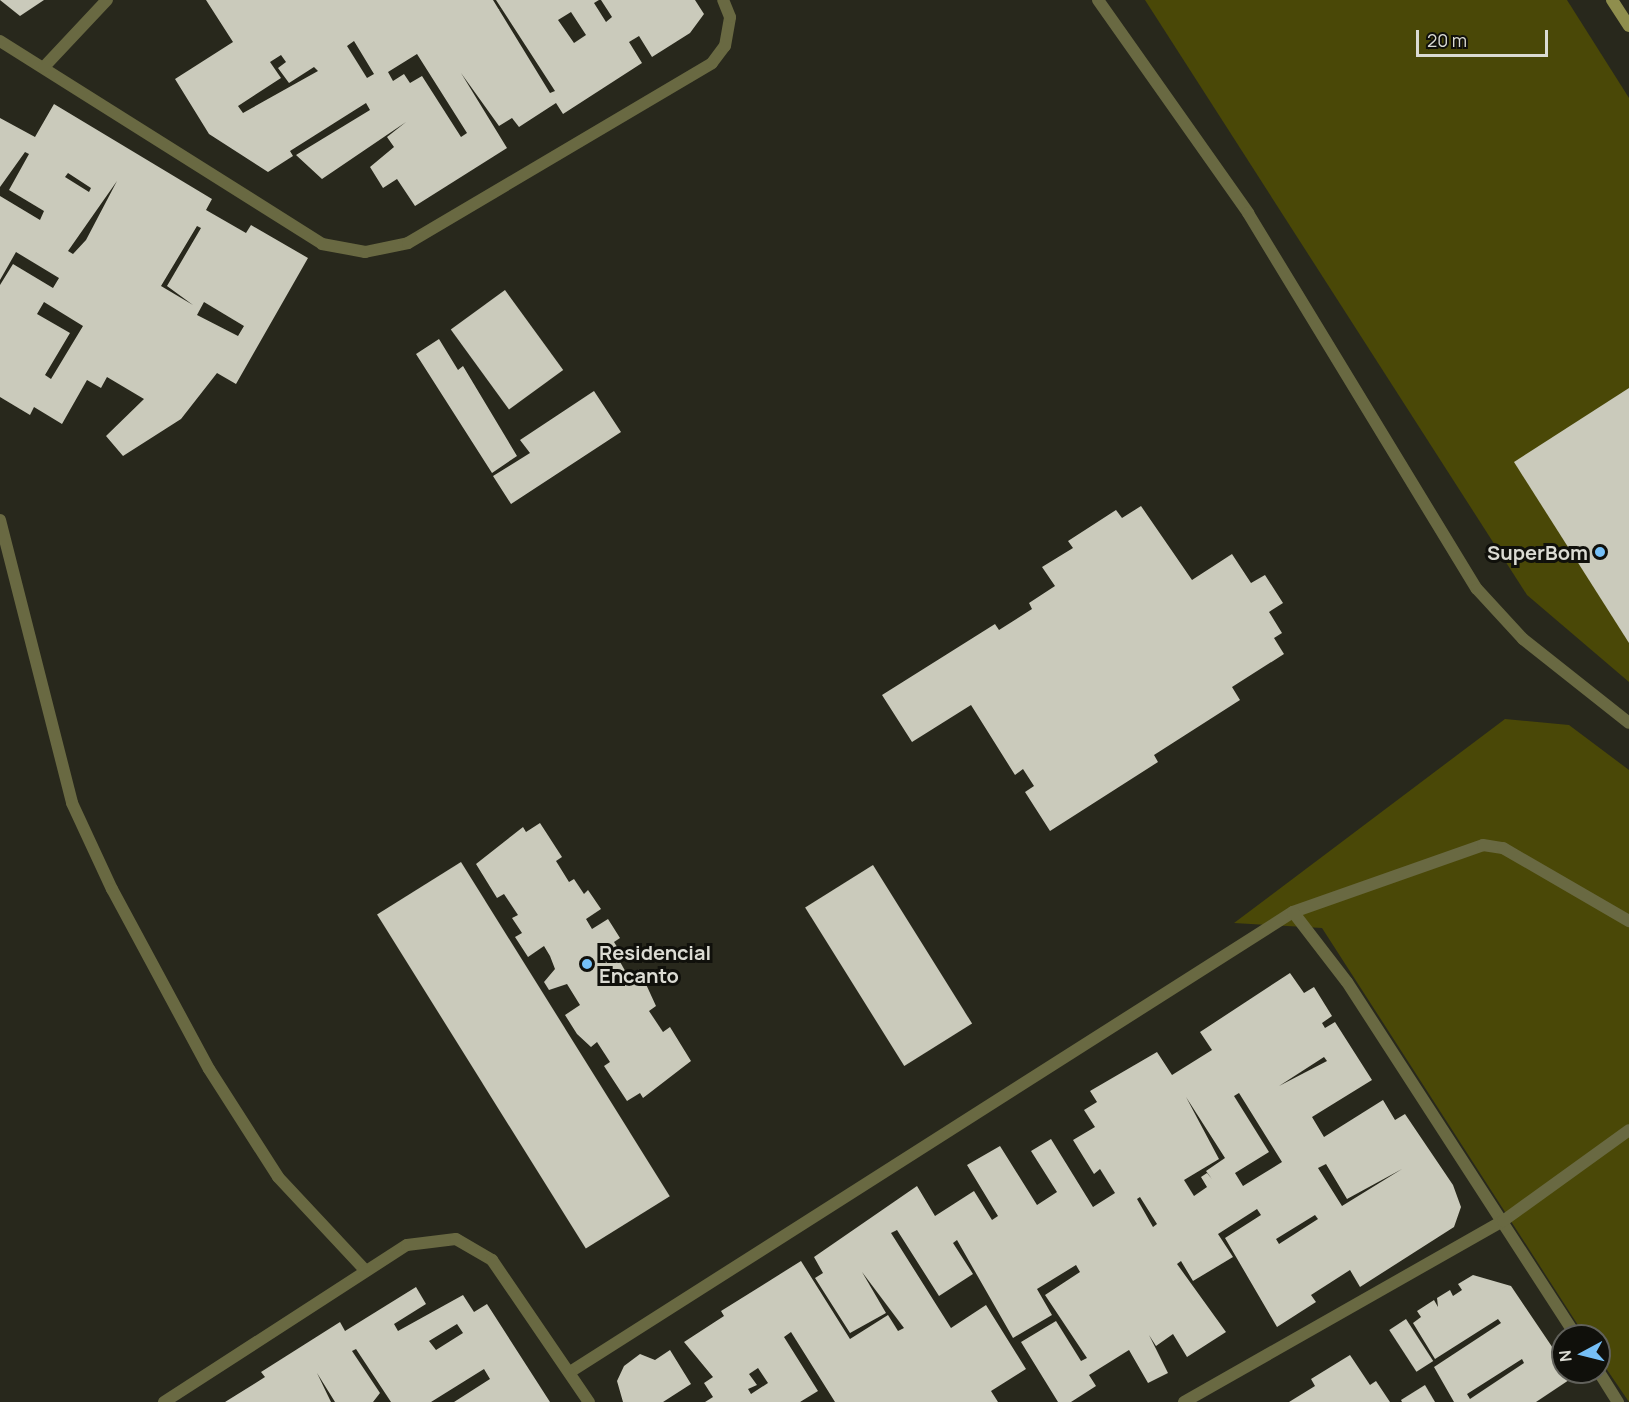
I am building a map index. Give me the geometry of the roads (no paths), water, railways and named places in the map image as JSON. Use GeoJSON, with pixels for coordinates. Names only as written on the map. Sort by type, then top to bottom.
{"type":"FeatureCollection","features":[{"type":"Feature","properties":{"kind":"main road"},"geometry":{"type":"LineString","coordinates":[[1612,0],[1629,26]]}},
{"type":"Feature","properties":{"kind":"street"},"geometry":{"type":"LineString","coordinates":[[44,67],[107,0]]}},
{"type":"Feature","properties":{"kind":"street"},"geometry":{"type":"LineString","coordinates":[[0,41],[322,244],[365,252],[408,243],[712,63],[725,46],[730,17],[723,0]]}},
{"type":"Feature","properties":{"kind":"street"},"geometry":{"type":"LineString","coordinates":[[1098,0],[1248,213],[1477,589],[1523,639],[1629,723]]}},
{"type":"Feature","properties":{"kind":"street"},"geometry":{"type":"LineString","coordinates":[[0,520],[72,803],[112,889],[209,1069],[278,1177],[365,1270]]}},
{"type":"Feature","properties":{"kind":"street"},"geometry":{"type":"LineString","coordinates":[[570,1372],[1293,912],[1483,845],[1503,848],[1629,921]]}},
{"type":"Feature","properties":{"kind":"street"},"geometry":{"type":"LineString","coordinates":[[1293,912],[1347,982],[1568,1324]]}},
{"type":"Feature","properties":{"kind":"street"},"geometry":{"type":"LineString","coordinates":[[1184,1402],[1503,1221],[1629,1130]]}},
{"type":"Feature","properties":{"kind":"street"},"geometry":{"type":"LineString","coordinates":[[164,1402],[365,1270],[424,1241],[456,1239],[474,1245],[492,1260],[589,1402]]}},
{"type":"Feature","properties":{"kind":"street"},"geometry":{"type":"LineString","coordinates":[[1607,1384],[1618,1402]]}},
{"type":"Feature","properties":{"kind":"place","name":"SuperBom"},"geometry":{"type":"Point","coordinates":[1600,552]}},
{"type":"Feature","properties":{"kind":"place","name":"Residencial Encanto"},"geometry":{"type":"Point","coordinates":[587,964]}}]}
